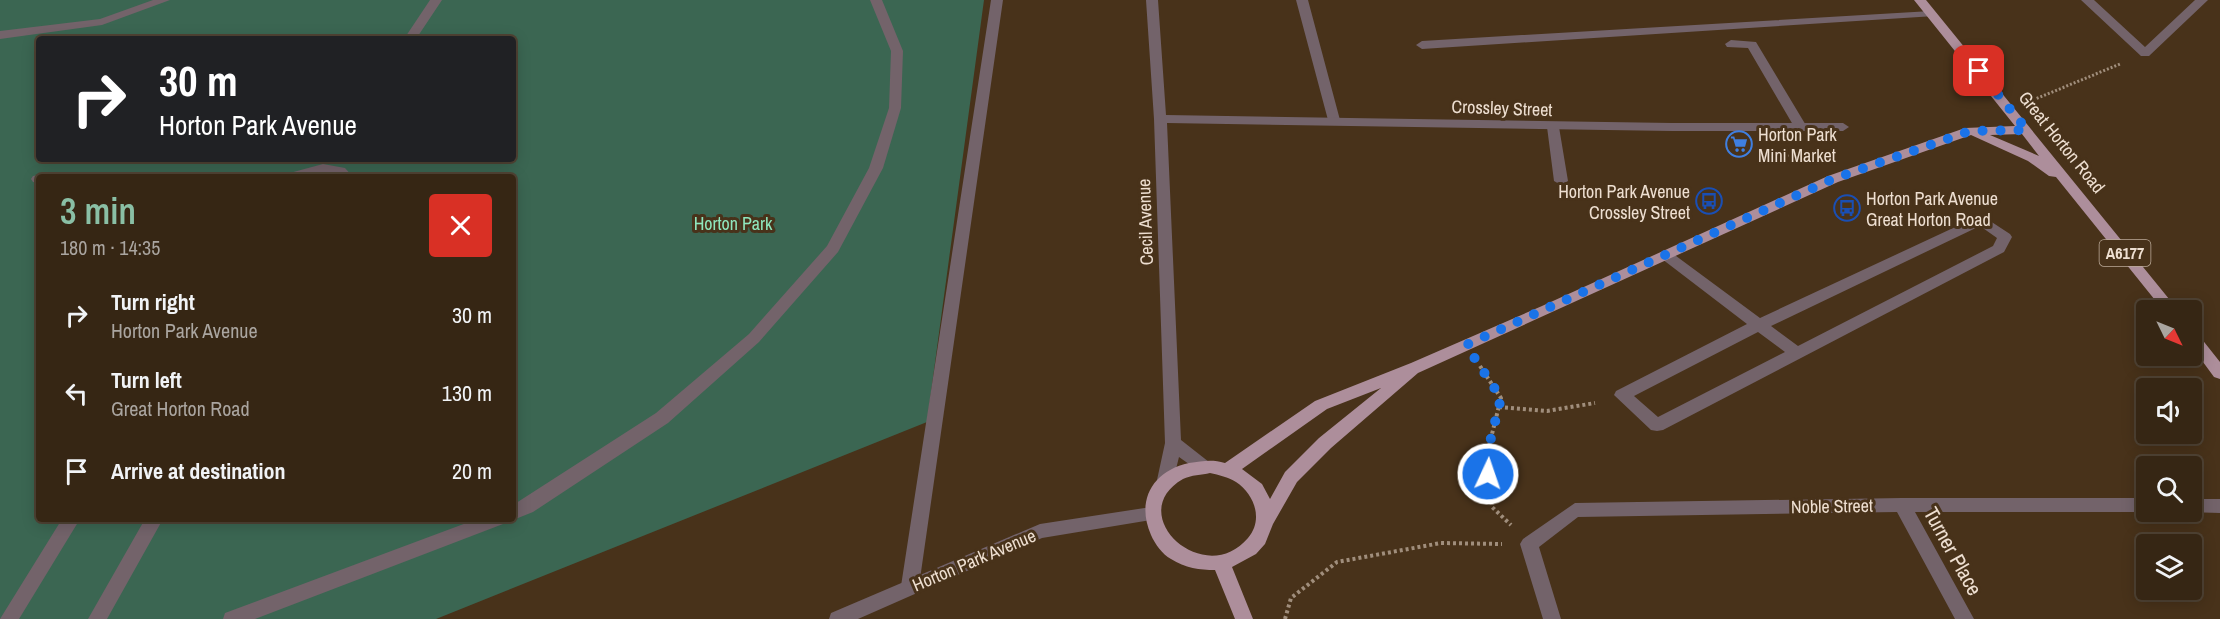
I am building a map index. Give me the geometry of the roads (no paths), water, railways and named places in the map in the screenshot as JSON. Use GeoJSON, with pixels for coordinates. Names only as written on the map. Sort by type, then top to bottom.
{"type":"FeatureCollection","features":[{"type":"Feature","properties":{"kind":"main road","name":"Great Horton Road"},"geometry":{"type":"LineString","coordinates":[[1920,0],[2163,300]]}},
{"type":"Feature","properties":{"kind":"main road"},"geometry":{"type":"LineString","coordinates":[[1228,470],[1322,405],[1417,367],[1833,179],[1970,131],[2027,130]]}},
{"type":"Feature","properties":{"kind":"main road"},"geometry":{"type":"LineString","coordinates":[[1970,131],[2033,158],[2069,183]]}},
{"type":"Feature","properties":{"kind":"main road"},"geometry":{"type":"LineString","coordinates":[[2202,350],[2220,373]]}},
{"type":"Feature","properties":{"kind":"main road"},"geometry":{"type":"LineString","coordinates":[[1267,519],[1264,503],[1256,489],[1244,478],[1228,470],[1203,467],[1192,467],[1175,473],[1166,480],[1153,498],[1151,514],[1155,530],[1166,545],[1191,559],[1221,562],[1239,557],[1253,547],[1263,534],[1267,519],[1291,477],[1325,443],[1417,367]]}},
{"type":"Feature","properties":{"kind":"main road"},"geometry":{"type":"LineString","coordinates":[[1221,562],[1242,609],[1244,619]]}},
{"type":"Feature","properties":{"kind":"street"},"geometry":{"type":"LineString","coordinates":[[0,35],[102,22],[164,0]]}},
{"type":"Feature","properties":{"kind":"street"},"geometry":{"type":"LineString","coordinates":[[412,36],[436,0]]}},
{"type":"Feature","properties":{"kind":"street"},"geometry":{"type":"LineString","coordinates":[[516,512],[527,507],[662,418],[754,338],[833,249],[876,168],[894,108],[897,51],[876,0]]}},
{"type":"Feature","properties":{"kind":"street"},"geometry":{"type":"LineString","coordinates":[[910,586],[997,0]]}},
{"type":"Feature","properties":{"kind":"street","name":"Cecil Avenue"},"geometry":{"type":"LineString","coordinates":[[1152,0],[1160,119],[1173,443],[1166,480]]}},
{"type":"Feature","properties":{"kind":"street"},"geometry":{"type":"LineString","coordinates":[[1302,0],[1334,120]]}},
{"type":"Feature","properties":{"kind":"street"},"geometry":{"type":"LineString","coordinates":[[2087,0],[2145,53],[2202,0]]}},
{"type":"Feature","properties":{"kind":"street"},"geometry":{"type":"LineString","coordinates":[[1422,45],[1931,14]]}},
{"type":"Feature","properties":{"kind":"street"},"geometry":{"type":"LineString","coordinates":[[1731,44],[1752,45],[1801,127]]}},
{"type":"Feature","properties":{"kind":"street","name":"Crossley Street"},"geometry":{"type":"LineString","coordinates":[[1160,119],[1334,120],[1553,128],[1843,127]]}},
{"type":"Feature","properties":{"kind":"street"},"geometry":{"type":"LineString","coordinates":[[1553,128],[1561,181]]}},
{"type":"Feature","properties":{"kind":"street"},"geometry":{"type":"LineString","coordinates":[[298,174],[326,163],[343,174]]}},
{"type":"Feature","properties":{"kind":"street"},"geometry":{"type":"LineString","coordinates":[[1981,220],[2005,237],[1999,249],[1795,352],[1657,425],[1622,395],[1759,325],[1981,220]]}},
{"type":"Feature","properties":{"kind":"street"},"geometry":{"type":"LineString","coordinates":[[1667,255],[1795,352]]}},
{"type":"Feature","properties":{"kind":"street"},"geometry":{"type":"LineString","coordinates":[[1173,443],[1203,467]]}},
{"type":"Feature","properties":{"kind":"street","name":"Noble Street"},"geometry":{"type":"LineString","coordinates":[[1552,619],[1529,544],[1575,510],[1902,505],[2136,506]]}},
{"type":"Feature","properties":{"kind":"street","name":"Turner Place"},"geometry":{"type":"LineString","coordinates":[[1902,505],[1965,619]]}},
{"type":"Feature","properties":{"kind":"street"},"geometry":{"type":"LineString","coordinates":[[2202,506],[2220,506]]}},
{"type":"Feature","properties":{"kind":"street","name":"Horton Park Avenue"},"geometry":{"type":"LineString","coordinates":[[838,619],[1040,531],[1151,514]]}},
{"type":"Feature","properties":{"kind":"street"},"geometry":{"type":"LineString","coordinates":[[9,619],[69,522]]}},
{"type":"Feature","properties":{"kind":"street"},"geometry":{"type":"LineString","coordinates":[[97,619],[152,522]]}},
{"type":"Feature","properties":{"kind":"street"},"geometry":{"type":"LineString","coordinates":[[232,619],[489,522]]}},
{"type":"Feature","properties":{"kind":"place","name":"Horton Park Mini Market"},"geometry":{"type":"Point","coordinates":[1739,144]}},
{"type":"Feature","properties":{"kind":"place","name":"Horton Park Avenue Crossley Street"},"geometry":{"type":"Point","coordinates":[1709,201]}},
{"type":"Feature","properties":{"kind":"place","name":"Horton Park Avenue Great Horton Road"},"geometry":{"type":"Point","coordinates":[1847,208]}},
{"type":"Feature","properties":{"kind":"park label","name":"Horton Park"},"geometry":{"type":"Point","coordinates":[733,223]}}]}
